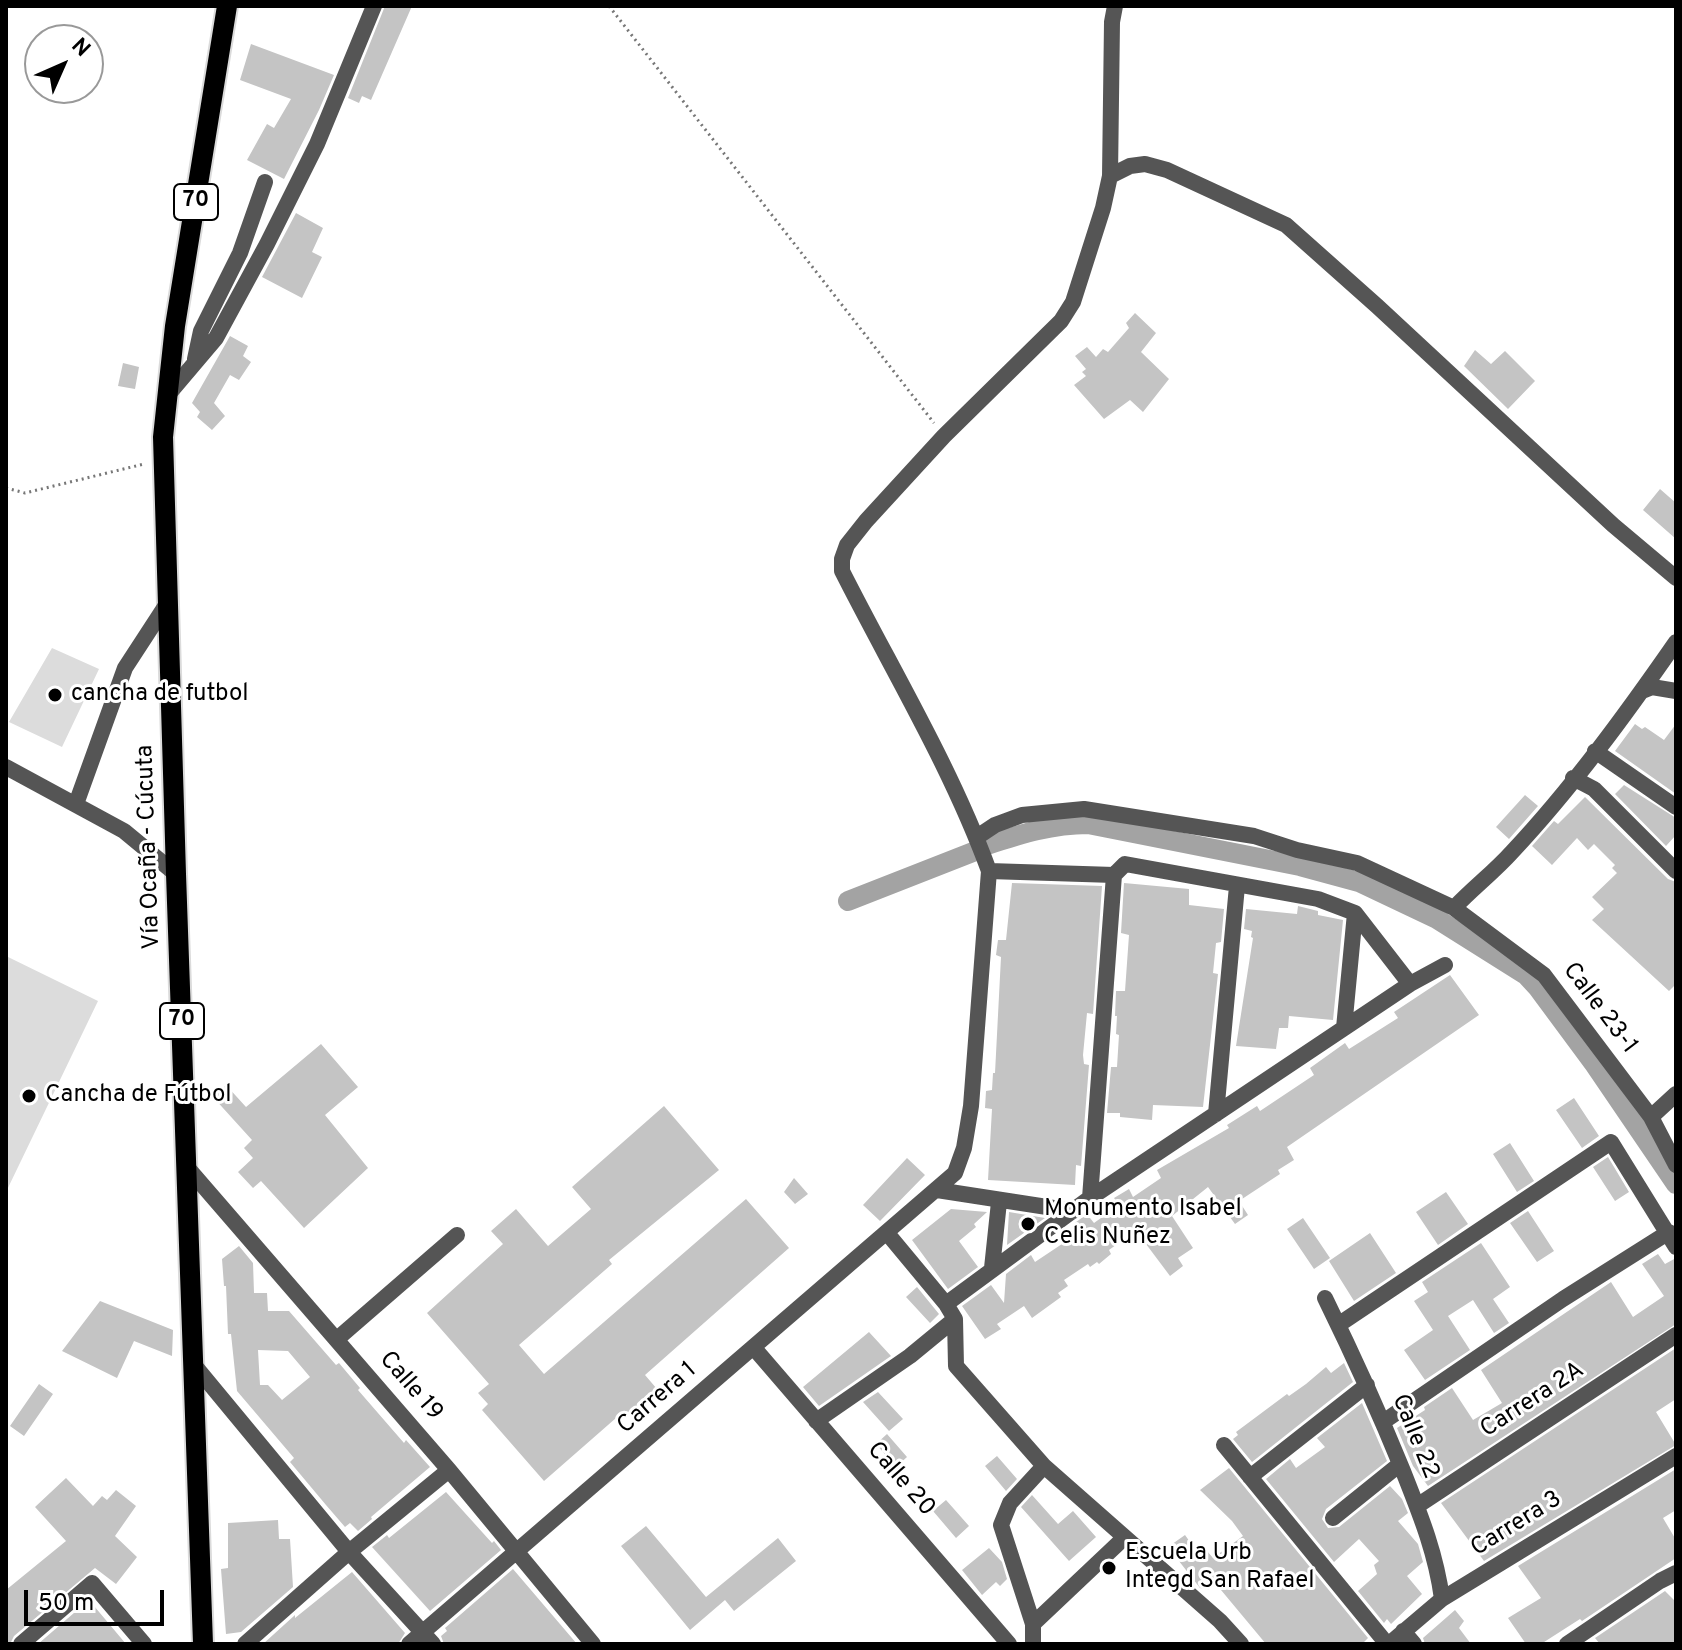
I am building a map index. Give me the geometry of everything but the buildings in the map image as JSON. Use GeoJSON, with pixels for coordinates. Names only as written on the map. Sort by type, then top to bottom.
{"type":"FeatureCollection","features":[{"type":"Feature","properties":{"kind":"main road","name":"Vía Ocaña - Cúcuta"},"geometry":{"type":"LineString","coordinates":[[203,1644],[164,459],[165,398],[227,6]]}},
{"type":"Feature","properties":{"kind":"street"},"geometry":{"type":"LineString","coordinates":[[165,398],[216,338],[267,244],[317,144],[374,6]]}},
{"type":"Feature","properties":{"kind":"street"},"geometry":{"type":"LineString","coordinates":[[1114,875],[989,871],[977,837],[902,683],[842,571],[842,559],[847,545],[944,436],[1061,321],[1073,302],[1110,176],[1112,22],[1115,6]]}},
{"type":"Feature","properties":{"kind":"street"},"geometry":{"type":"LineString","coordinates":[[1110,176],[1130,166],[1145,164],[1167,170],[1286,225],[1613,525],[1676,578]]}},
{"type":"Feature","properties":{"kind":"street"},"geometry":{"type":"LineString","coordinates":[[195,361],[201,331],[240,253],[265,182]]}},
{"type":"Feature","properties":{"kind":"street"},"geometry":{"type":"LineString","coordinates":[[76,804],[125,668],[168,602]]}},
{"type":"Feature","properties":{"kind":"street"},"geometry":{"type":"LineString","coordinates":[[1454,908],[1510,855],[1544,817],[1676,642]]}},
{"type":"Feature","properties":{"kind":"street"},"geometry":{"type":"LineString","coordinates":[[1642,691],[1652,687],[1676,691]]}},
{"type":"Feature","properties":{"kind":"street"},"geometry":{"type":"LineString","coordinates":[[1595,751],[1676,807]]}},
{"type":"Feature","properties":{"kind":"street"},"geometry":{"type":"LineString","coordinates":[[6,767],[124,831],[176,874]]}},
{"type":"Feature","properties":{"kind":"street"},"geometry":{"type":"LineString","coordinates":[[1573,778],[1594,789],[1676,871]]}},
{"type":"Feature","properties":{"kind":"street","name":"Calle 23-1"},"geometry":{"type":"LineString","coordinates":[[977,837],[995,825],[1022,815],[1084,809],[1254,836],[1297,850],[1357,863],[1454,908],[1544,975],[1651,1117],[1676,1165]]}},
{"type":"Feature","properties":{"kind":"street"},"geometry":{"type":"LineString","coordinates":[[1090,1198],[1114,875],[1125,864],[1318,899],[1355,913],[1410,984]]}},
{"type":"Feature","properties":{"kind":"street","name":"Carrera 1"},"geometry":{"type":"LineString","coordinates":[[409,1644],[428,1638],[517,1552],[955,1173],[964,1148],[971,1106],[989,871]]}},
{"type":"Feature","properties":{"kind":"street"},"geometry":{"type":"LineString","coordinates":[[1216,1114],[1237,886]]}},
{"type":"Feature","properties":{"kind":"street"},"geometry":{"type":"LineString","coordinates":[[1344,1028],[1355,913]]}},
{"type":"Feature","properties":{"kind":"street"},"geometry":{"type":"LineString","coordinates":[[816,1421],[910,1356],[992,1268],[1090,1198],[1344,1028],[1410,984],[1445,965]]}},
{"type":"Feature","properties":{"kind":"street"},"geometry":{"type":"LineString","coordinates":[[1651,1117],[1676,1094]]}},
{"type":"Feature","properties":{"kind":"street"},"geometry":{"type":"LineString","coordinates":[[1338,1325],[1611,1142],[1673,1240],[1563,1299],[1383,1422]]}},
{"type":"Feature","properties":{"kind":"street","name":"Calle 19"},"geometry":{"type":"LineString","coordinates":[[186,1166],[449,1470],[593,1644]]}},
{"type":"Feature","properties":{"kind":"street"},"geometry":{"type":"LineString","coordinates":[[937,1190],[1073,1211]]}},
{"type":"Feature","properties":{"kind":"street"},"geometry":{"type":"LineString","coordinates":[[992,1268],[999,1202]]}},
{"type":"Feature","properties":{"kind":"street"},"geometry":{"type":"LineString","coordinates":[[887,1233],[950,1311],[956,1366],[1044,1466],[1220,1621],[1241,1644]]}},
{"type":"Feature","properties":{"kind":"street"},"geometry":{"type":"LineString","coordinates":[[337,1339],[457,1235]]}},
{"type":"Feature","properties":{"kind":"street","name":"Calle 22"},"geometry":{"type":"LineString","coordinates":[[1325,1298],[1367,1385],[1417,1506],[1433,1552],[1442,1599]]}},
{"type":"Feature","properties":{"kind":"street","name":"Carrera 2A"},"geometry":{"type":"LineString","coordinates":[[1417,1506],[1676,1335]]}},
{"type":"Feature","properties":{"kind":"street","name":"Calle 20"},"geometry":{"type":"LineString","coordinates":[[754,1348],[1009,1644]]}},
{"type":"Feature","properties":{"kind":"street"},"geometry":{"type":"LineString","coordinates":[[195,1366],[349,1552],[428,1638]]}},
{"type":"Feature","properties":{"kind":"street"},"geometry":{"type":"LineString","coordinates":[[1250,1477],[1367,1385]]}},
{"type":"Feature","properties":{"kind":"street"},"geometry":{"type":"LineString","coordinates":[[1224,1445],[1388,1644]]}},
{"type":"Feature","properties":{"kind":"street","name":"Carrera 3"},"geometry":{"type":"LineString","coordinates":[[1388,1644],[1408,1638],[1442,1599],[1676,1456]]}},
{"type":"Feature","properties":{"kind":"street"},"geometry":{"type":"LineString","coordinates":[[1333,1518],[1400,1464]]}},
{"type":"Feature","properties":{"kind":"street"},"geometry":{"type":"LineString","coordinates":[[1033,1644],[1033,1624],[1001,1525],[1010,1503],[1044,1466]]}},
{"type":"Feature","properties":{"kind":"street"},"geometry":{"type":"LineString","coordinates":[[245,1644],[349,1552],[449,1470]]}},
{"type":"Feature","properties":{"kind":"street"},"geometry":{"type":"LineString","coordinates":[[1033,1624],[1124,1538]]}},
{"type":"Feature","properties":{"kind":"street"},"geometry":{"type":"LineString","coordinates":[[1570,1643],[1676,1573]]}},
{"type":"Feature","properties":{"kind":"street"},"geometry":{"type":"LineString","coordinates":[[21,1644],[92,1583],[144,1644]]}},
{"type":"Feature","properties":{"kind":"path"},"geometry":{"type":"LineString","coordinates":[[609,6],[944,436]]}},
{"type":"Feature","properties":{"kind":"path"},"geometry":{"type":"LineString","coordinates":[[6,488],[25,493],[164,459]]}},
{"type":"Feature","properties":{"kind":"shaded area","name":"cancha de futbol"},"geometry":{"type":"Polygon","coordinates":[[[52,648],[99,669],[62,747],[9,722],[52,648]]]}},
{"type":"Feature","properties":{"kind":"shaded area","name":"Cancha de Fútbol"},"geometry":{"type":"Polygon","coordinates":[[[6,956],[98,1001],[6,1192],[6,956]]]}},
{"type":"Feature","properties":{"kind":"waterway"},"geometry":{"type":"LineString","coordinates":[[987,845],[1049,828],[1088,824],[1300,866],[1359,882],[1437,919],[1526,975],[1538,988],[1676,1184]]}},
{"type":"Feature","properties":{"kind":"waterway"},"geometry":{"type":"LineString","coordinates":[[848,901],[973,852]]}},
{"type":"Feature","properties":{"kind":"place","name":"cancha de futbol"},"geometry":{"type":"Point","coordinates":[55,695]}},
{"type":"Feature","properties":{"kind":"place","name":"Cancha de Fútbol"},"geometry":{"type":"Point","coordinates":[29,1096]}},
{"type":"Feature","properties":{"kind":"place","name":"Monumento Isabel Celis Nuñez"},"geometry":{"type":"Point","coordinates":[1028,1224]}},
{"type":"Feature","properties":{"kind":"place","name":"Escuela Urb Integd San Rafael"},"geometry":{"type":"Point","coordinates":[1109,1568]}}]}
